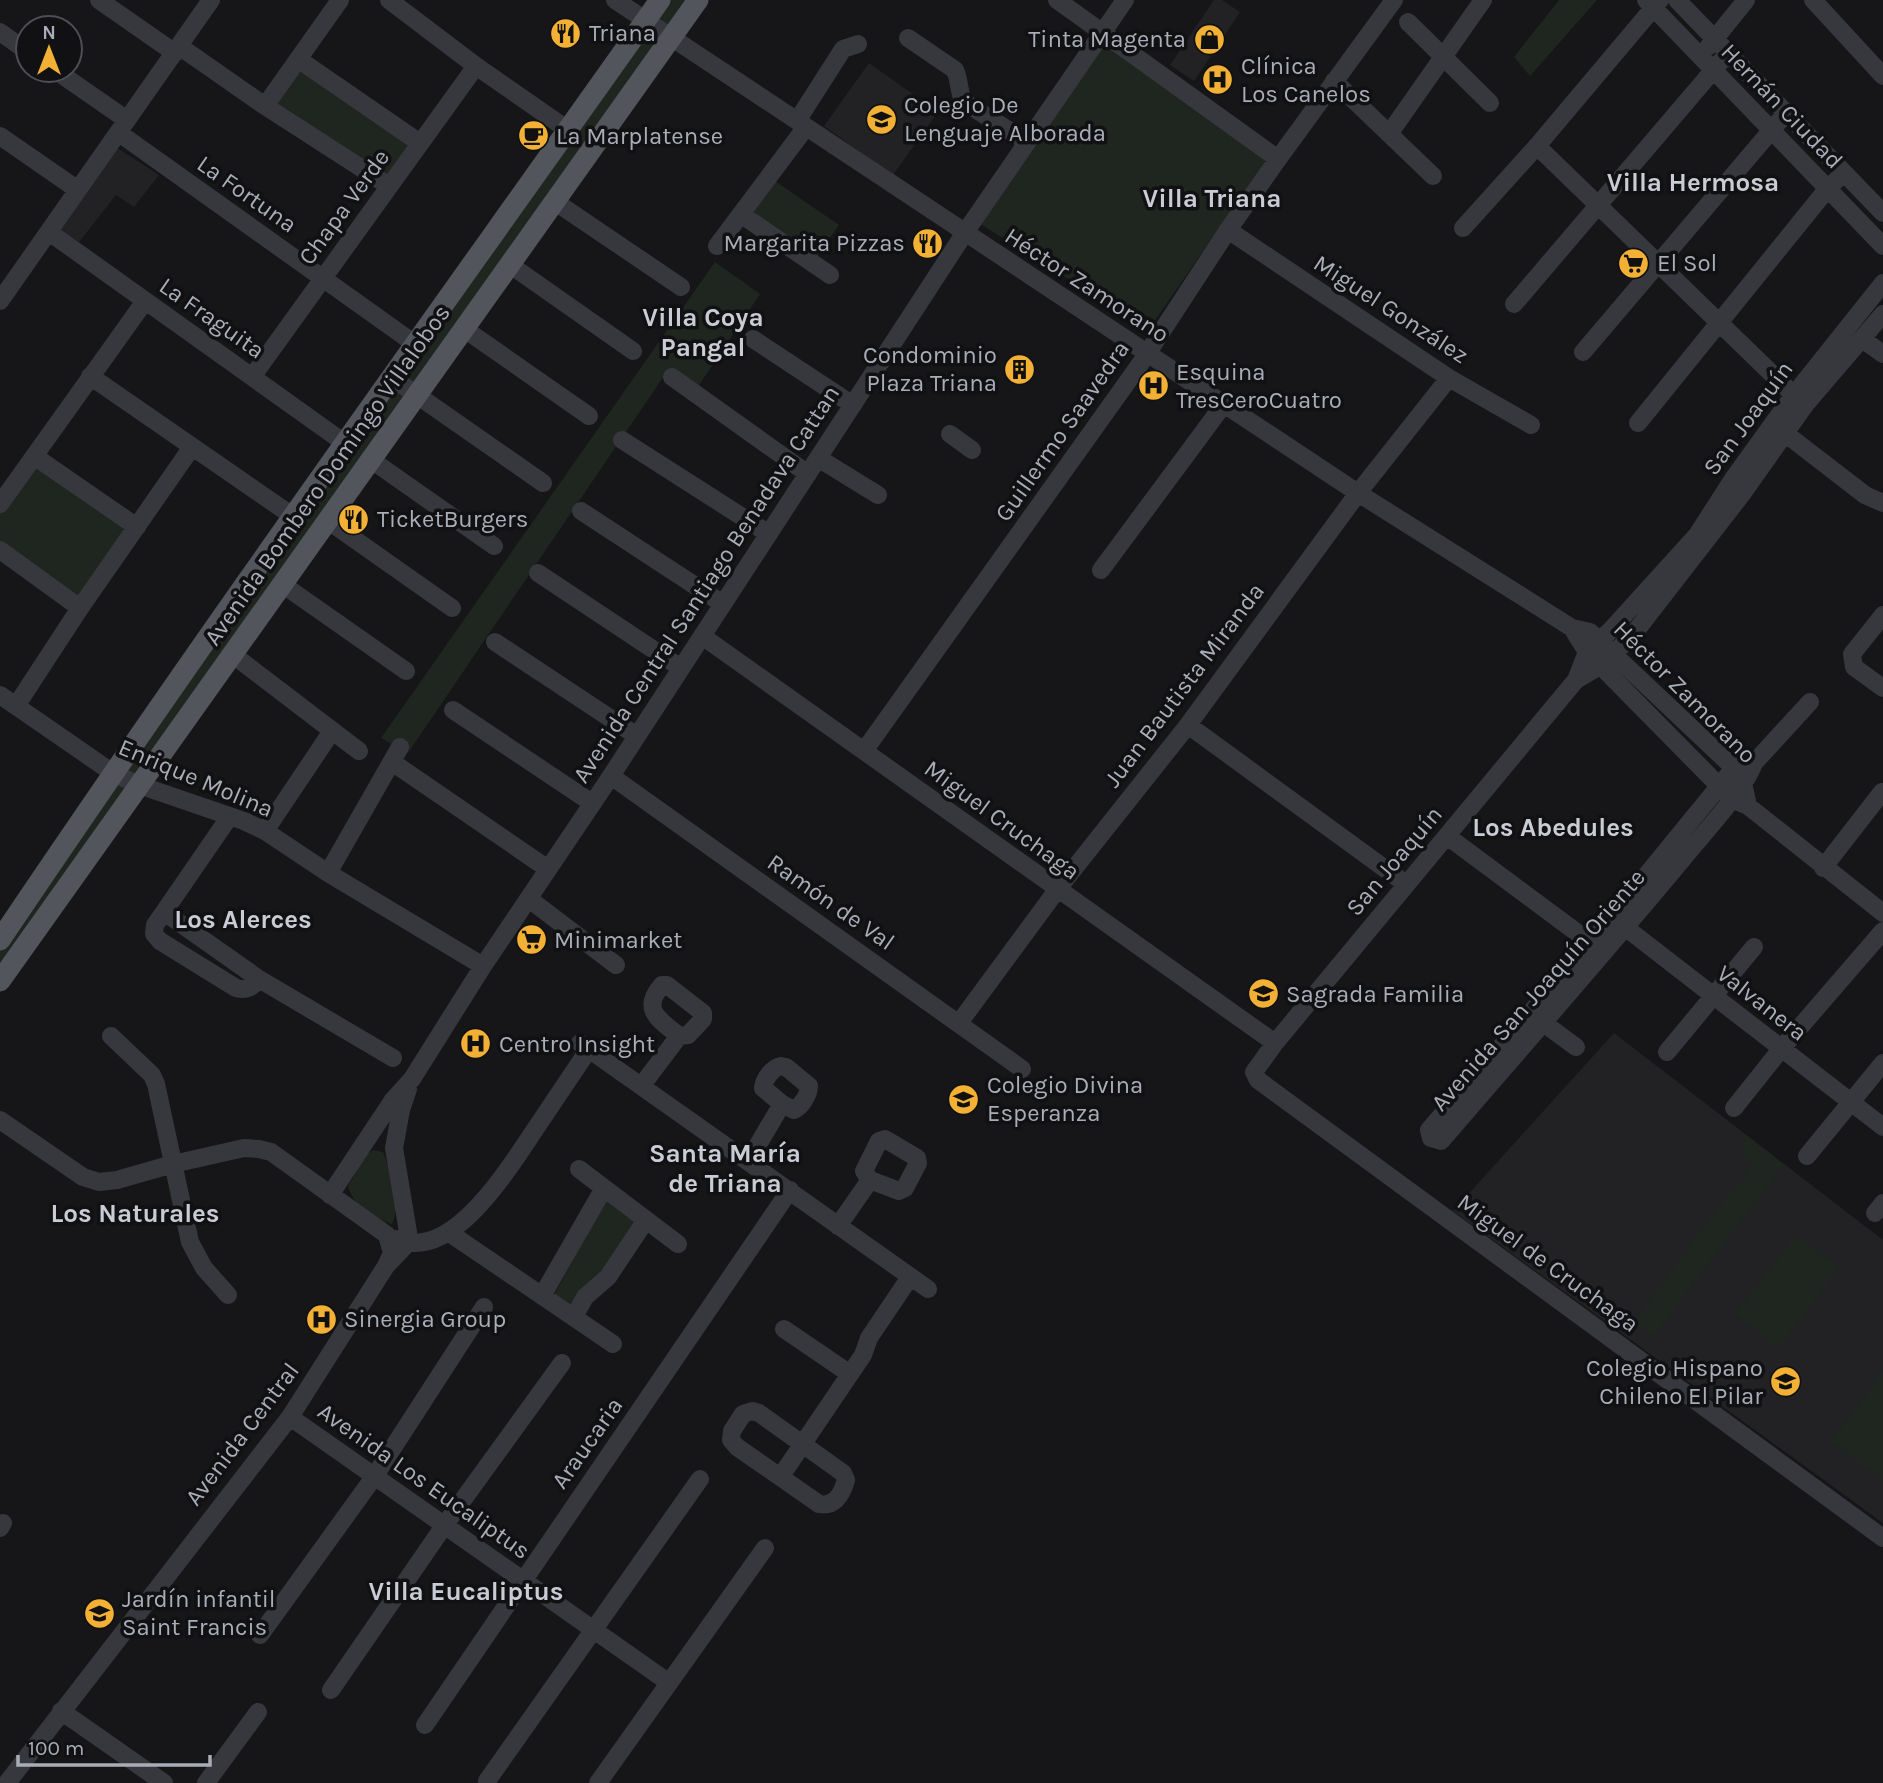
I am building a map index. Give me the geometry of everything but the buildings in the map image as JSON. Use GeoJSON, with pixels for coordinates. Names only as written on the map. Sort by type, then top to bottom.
{"type":"FeatureCollection","features":[{"type":"Feature","properties":{"kind":"main road","name":"Avenida Bombero Domingo Villalobos"},"geometry":{"type":"LineString","coordinates":[[0,940],[113,773],[391,377],[660,0]]}},
{"type":"Feature","properties":{"kind":"main road","name":"Avenida Bombero Domingo Villalobos"},"geometry":{"type":"LineString","coordinates":[[0,981],[698,0]]}},
{"type":"Feature","properties":{"kind":"street"},"geometry":{"type":"LineString","coordinates":[[99,0],[389,187]]}},
{"type":"Feature","properties":{"kind":"street"},"geometry":{"type":"LineString","coordinates":[[2,295],[211,0]]}},
{"type":"Feature","properties":{"kind":"street"},"geometry":{"type":"LineString","coordinates":[[265,106],[340,0]]}},
{"type":"Feature","properties":{"kind":"street"},"geometry":{"type":"LineString","coordinates":[[389,0],[475,66],[568,130]]}},
{"type":"Feature","properties":{"kind":"street","name":"Héctor Zamorano"},"geometry":{"type":"LineString","coordinates":[[615,0],[1358,494],[1572,628],[1607,660],[1733,797],[1883,914]]}},
{"type":"Feature","properties":{"kind":"street"},"geometry":{"type":"LineString","coordinates":[[1057,0],[1278,159]]}},
{"type":"Feature","properties":{"kind":"street","name":"Avenida Central Santiago Benadava Cattan"},"geometry":{"type":"LineString","coordinates":[[330,1195],[393,1100],[412,1079],[483,966],[638,736],[964,234],[1125,0]]}},
{"type":"Feature","properties":{"kind":"street","name":"Guillermo Saavedra"},"geometry":{"type":"LineString","coordinates":[[864,751],[1146,354],[1278,159],[1394,0]]}},
{"type":"Feature","properties":{"kind":"street"},"geometry":{"type":"LineString","coordinates":[[1389,134],[1483,0]]}},
{"type":"Feature","properties":{"kind":"street","name":"Hernán Ciudad"},"geometry":{"type":"LineString","coordinates":[[1677,0],[1883,213]]}},
{"type":"Feature","properties":{"kind":"street"},"geometry":{"type":"LineString","coordinates":[[1700,55],[1746,0]]}},
{"type":"Feature","properties":{"kind":"street"},"geometry":{"type":"LineString","coordinates":[[1813,0],[1883,76]]}},
{"type":"Feature","properties":{"kind":"street"},"geometry":{"type":"LineString","coordinates":[[1463,228],[1537,146],[1653,2]]}},
{"type":"Feature","properties":{"kind":"street","name":"Hernán Ciudad"},"geometry":{"type":"LineString","coordinates":[[1653,2],[1713,69],[1883,246]]}},
{"type":"Feature","properties":{"kind":"street"},"geometry":{"type":"LineString","coordinates":[[1408,22],[1490,103]]}},
{"type":"Feature","properties":{"kind":"street"},"geometry":{"type":"LineString","coordinates":[[908,38],[956,70],[958,93],[964,102],[1027,142]]}},
{"type":"Feature","properties":{"kind":"street"},"geometry":{"type":"LineString","coordinates":[[717,246],[742,215],[801,124],[844,49],[858,44]]}},
{"type":"Feature","properties":{"kind":"street"},"geometry":{"type":"LineString","coordinates":[[1514,304],[1728,53]]}},
{"type":"Feature","properties":{"kind":"street"},"geometry":{"type":"LineString","coordinates":[[298,59],[420,143]]}},
{"type":"Feature","properties":{"kind":"street","name":"Chapa Verde"},"geometry":{"type":"LineString","coordinates":[[252,377],[475,66]]}},
{"type":"Feature","properties":{"kind":"street"},"geometry":{"type":"LineString","coordinates":[[1334,81],[1433,176]]}},
{"type":"Feature","properties":{"kind":"street","name":"La Fortuna"},"geometry":{"type":"LineString","coordinates":[[72,84],[323,278],[415,344]]}},
{"type":"Feature","properties":{"kind":"street"},"geometry":{"type":"LineString","coordinates":[[1583,352],[1786,113]]}},
{"type":"Feature","properties":{"kind":"street"},"geometry":{"type":"LineString","coordinates":[[0,135],[78,190]]}},
{"type":"Feature","properties":{"kind":"street"},"geometry":{"type":"LineString","coordinates":[[1537,146],[1799,400]]}},
{"type":"Feature","properties":{"kind":"street"},"geometry":{"type":"LineString","coordinates":[[1638,423],[1828,188],[1844,173]]}},
{"type":"Feature","properties":{"kind":"street"},"geometry":{"type":"LineString","coordinates":[[554,201],[681,288]]}},
{"type":"Feature","properties":{"kind":"street"},"geometry":{"type":"LineString","coordinates":[[742,215],[830,275]]}},
{"type":"Feature","properties":{"kind":"street","name":"Miguel González"},"geometry":{"type":"LineString","coordinates":[[1228,230],[1449,378],[1531,425]]}},
{"type":"Feature","properties":{"kind":"street","name":"La Fraguita"},"geometry":{"type":"LineString","coordinates":[[49,232],[346,444]]}},
{"type":"Feature","properties":{"kind":"street"},"geometry":{"type":"LineString","coordinates":[[509,264],[633,351]]}},
{"type":"Feature","properties":{"kind":"street","name":"San Joaquín"},"geometry":{"type":"LineString","coordinates":[[1576,680],[1607,660],[1632,636],[1681,576],[1779,429],[1883,282]]}},
{"type":"Feature","properties":{"kind":"street"},"geometry":{"type":"LineString","coordinates":[[0,504],[145,300]]}},
{"type":"Feature","properties":{"kind":"street","name":"San Joaquín"},"geometry":{"type":"LineString","coordinates":[[1799,400],[1862,339],[1883,314]]}},
{"type":"Feature","properties":{"kind":"street"},"geometry":{"type":"LineString","coordinates":[[463,328],[589,416]]}},
{"type":"Feature","properties":{"kind":"street"},"geometry":{"type":"LineString","coordinates":[[753,339],[853,405]]}},
{"type":"Feature","properties":{"kind":"street"},"geometry":{"type":"LineString","coordinates":[[1862,339],[1883,354]]}},
{"type":"Feature","properties":{"kind":"street"},"geometry":{"type":"LineString","coordinates":[[90,376],[294,517]]}},
{"type":"Feature","properties":{"kind":"street"},"geometry":{"type":"LineString","coordinates":[[391,377],[542,483]]}},
{"type":"Feature","properties":{"kind":"street"},"geometry":{"type":"LineString","coordinates":[[671,377],[808,474]]}},
{"type":"Feature","properties":{"kind":"street","name":"Juan Bautista Miranda"},"geometry":{"type":"LineString","coordinates":[[959,1023],[1056,890],[1188,725],[1358,494],[1449,378]]}},
{"type":"Feature","properties":{"kind":"street"},"geometry":{"type":"LineString","coordinates":[[1101,570],[1224,404]]}},
{"type":"Feature","properties":{"kind":"street"},"geometry":{"type":"LineString","coordinates":[[1779,429],[1865,495],[1883,503]]}},
{"type":"Feature","properties":{"kind":"street","name":"San Joaquín"},"geometry":{"type":"LineString","coordinates":[[1254,1075],[1255,1068],[1275,1043],[1576,680],[1593,646],[1697,535],[1733,479],[1779,429]]}},
{"type":"Feature","properties":{"kind":"street"},"geometry":{"type":"LineString","coordinates":[[950,434],[972,450]]}},
{"type":"Feature","properties":{"kind":"street"},"geometry":{"type":"LineString","coordinates":[[622,440],[769,534]]}},
{"type":"Feature","properties":{"kind":"street"},"geometry":{"type":"LineString","coordinates":[[5,700],[80,608],[192,447]]}},
{"type":"Feature","properties":{"kind":"street"},"geometry":{"type":"LineString","coordinates":[[34,456],[137,527]]}},
{"type":"Feature","properties":{"kind":"street"},"geometry":{"type":"LineString","coordinates":[[818,458],[878,495]]}},
{"type":"Feature","properties":{"kind":"street"},"geometry":{"type":"LineString","coordinates":[[370,459],[494,546]]}},
{"type":"Feature","properties":{"kind":"street"},"geometry":{"type":"LineString","coordinates":[[581,511],[723,604]]}},
{"type":"Feature","properties":{"kind":"street"},"geometry":{"type":"LineString","coordinates":[[327,520],[452,608]]}},
{"type":"Feature","properties":{"kind":"street"},"geometry":{"type":"LineString","coordinates":[[0,550],[80,608]]}},
{"type":"Feature","properties":{"kind":"street"},"geometry":{"type":"LineString","coordinates":[[538,573],[681,668]]}},
{"type":"Feature","properties":{"kind":"street"},"geometry":{"type":"LineString","coordinates":[[282,584],[406,671]]}},
{"type":"Feature","properties":{"kind":"street"},"geometry":{"type":"LineString","coordinates":[[1883,615],[1852,654],[1854,667],[1883,688]]}},
{"type":"Feature","properties":{"kind":"street","name":"Miguel Cruchaga"},"geometry":{"type":"LineString","coordinates":[[702,636],[1275,1043]]}},
{"type":"Feature","properties":{"kind":"street"},"geometry":{"type":"LineString","coordinates":[[495,642],[638,736]]}},
{"type":"Feature","properties":{"kind":"street"},"geometry":{"type":"LineString","coordinates":[[232,654],[359,751]]}},
{"type":"Feature","properties":{"kind":"street","name":"Héctor Zamorano"},"geometry":{"type":"LineString","coordinates":[[1607,660],[1622,665],[1738,776],[1733,797]]}},
{"type":"Feature","properties":{"kind":"street","name":"Enrique Molina"},"geometry":{"type":"LineString","coordinates":[[5,700],[113,773],[265,831],[328,873],[483,966]]}},
{"type":"Feature","properties":{"kind":"street","name":"Avenida San Joaquín Oriente"},"geometry":{"type":"LineString","coordinates":[[1618,923],[1591,943],[1537,1018],[1441,1141],[1431,1138],[1429,1130],[1537,1018],[1618,923],[1733,797],[1738,776],[1751,773],[1754,763],[1810,702]]}},
{"type":"Feature","properties":{"kind":"street"},"geometry":{"type":"LineString","coordinates":[[453,710],[592,803]]}},
{"type":"Feature","properties":{"kind":"street"},"geometry":{"type":"LineString","coordinates":[[1188,725],[1406,884]]}},
{"type":"Feature","properties":{"kind":"street"},"geometry":{"type":"LineString","coordinates":[[265,831],[332,731]]}},
{"type":"Feature","properties":{"kind":"street"},"geometry":{"type":"LineString","coordinates":[[328,873],[396,754],[548,869]]}},
{"type":"Feature","properties":{"kind":"street","name":"Ramón de Val"},"geometry":{"type":"LineString","coordinates":[[611,776],[1023,1069]]}},
{"type":"Feature","properties":{"kind":"street"},"geometry":{"type":"LineString","coordinates":[[1823,867],[1882,792]]}},
{"type":"Feature","properties":{"kind":"street"},"geometry":{"type":"LineString","coordinates":[[230,816],[155,925],[154,934],[160,941],[236,988],[251,988],[260,979]]}},
{"type":"Feature","properties":{"kind":"street"},"geometry":{"type":"LineString","coordinates":[[1447,836],[1591,943]]}},
{"type":"Feature","properties":{"kind":"street"},"geometry":{"type":"LineString","coordinates":[[529,900],[616,965]]}},
{"type":"Feature","properties":{"kind":"street"},"geometry":{"type":"LineString","coordinates":[[164,912],[260,979],[393,1058]]}},
{"type":"Feature","properties":{"kind":"street","name":"Valvanera"},"geometry":{"type":"LineString","coordinates":[[1618,923],[1883,1126]]}},
{"type":"Feature","properties":{"kind":"street"},"geometry":{"type":"LineString","coordinates":[[1734,1108],[1883,930]]}},
{"type":"Feature","properties":{"kind":"street"},"geometry":{"type":"LineString","coordinates":[[1667,1052],[1754,947]]}},
{"type":"Feature","properties":{"kind":"street"},"geometry":{"type":"LineString","coordinates":[[1537,1018],[1576,1047]]}},
{"type":"Feature","properties":{"kind":"street"},"geometry":{"type":"LineString","coordinates":[[111,1036],[152,1075],[190,1242],[204,1268],[228,1295]]}},
{"type":"Feature","properties":{"kind":"street"},"geometry":{"type":"LineString","coordinates":[[642,1085],[679,1036]]}},
{"type":"Feature","properties":{"kind":"street"},"geometry":{"type":"LineString","coordinates":[[0,1120],[83,1178],[99,1182],[117,1180],[244,1148],[271,1152],[387,1235],[406,1234],[421,1244],[448,1232],[488,1197],[585,1046],[928,1289]]}},
{"type":"Feature","properties":{"kind":"street"},"geometry":{"type":"LineString","coordinates":[[1807,1156],[1883,1063]]}},
{"type":"Feature","properties":{"kind":"street","name":"Miguel de Cruchaga"},"geometry":{"type":"LineString","coordinates":[[1254,1075],[1421,1201],[1883,1538]]}},
{"type":"Feature","properties":{"kind":"street"},"geometry":{"type":"LineString","coordinates":[[406,1234],[394,1148],[401,1110],[412,1079]]}},
{"type":"Feature","properties":{"kind":"street"},"geometry":{"type":"LineString","coordinates":[[749,1160],[782,1104]]}},
{"type":"Feature","properties":{"kind":"street"},"geometry":{"type":"LineString","coordinates":[[368,1138],[378,1138],[394,1148]]}},
{"type":"Feature","properties":{"kind":"street"},"geometry":{"type":"LineString","coordinates":[[579,1169],[678,1244]]}},
{"type":"Feature","properties":{"kind":"street"},"geometry":{"type":"LineString","coordinates":[[838,1226],[870,1180]]}},
{"type":"Feature","properties":{"kind":"street"},"geometry":{"type":"LineString","coordinates":[[542,1296],[604,1188]]}},
{"type":"Feature","properties":{"kind":"street","name":"Araucaria"},"geometry":{"type":"LineString","coordinates":[[425,1725],[790,1190]]}},
{"type":"Feature","properties":{"kind":"street"},"geometry":{"type":"LineString","coordinates":[[574,1317],[586,1297],[608,1277],[646,1220]]}},
{"type":"Feature","properties":{"kind":"street"},"geometry":{"type":"LineString","coordinates":[[448,1232],[613,1344]]}},
{"type":"Feature","properties":{"kind":"street","name":"Avenida Central"},"geometry":{"type":"LineString","coordinates":[[8,1783],[290,1417],[406,1234]]}},
{"type":"Feature","properties":{"kind":"street"},"geometry":{"type":"LineString","coordinates":[[386,1266],[392,1252],[387,1235]]}},
{"type":"Feature","properties":{"kind":"street"},"geometry":{"type":"LineString","coordinates":[[780,1476],[863,1355],[869,1338],[910,1277]]}},
{"type":"Feature","properties":{"kind":"street"},"geometry":{"type":"LineString","coordinates":[[260,1635],[374,1477],[484,1307]]}},
{"type":"Feature","properties":{"kind":"street"},"geometry":{"type":"LineString","coordinates":[[784,1329],[850,1374]]}},
{"type":"Feature","properties":{"kind":"street"},"geometry":{"type":"LineString","coordinates":[[331,1690],[444,1526],[562,1363]]}},
{"type":"Feature","properties":{"kind":"street"},"geometry":{"type":"LineString","coordinates":[[759,1413],[843,1473],[846,1480],[835,1502],[828,1506],[819,1504],[780,1476],[731,1440],[732,1431],[743,1414],[759,1413]]}},
{"type":"Feature","properties":{"kind":"street","name":"Avenida Los Eucaliptus"},"geometry":{"type":"LineString","coordinates":[[290,1417],[668,1682]]}},
{"type":"Feature","properties":{"kind":"street"},"geometry":{"type":"LineString","coordinates":[[487,1781],[700,1479]]}},
{"type":"Feature","properties":{"kind":"street"},"geometry":{"type":"LineString","coordinates":[[598,1783],[765,1548]]}},
{"type":"Feature","properties":{"kind":"street"},"geometry":{"type":"LineString","coordinates":[[61,1712],[164,1783]]}},
{"type":"Feature","properties":{"kind":"street"},"geometry":{"type":"LineString","coordinates":[[206,1783],[258,1712]]}},
{"type":"Feature","properties":{"kind":"shaded area"},"geometry":{"type":"Polygon","coordinates":[[[669,0],[695,0],[0,980],[0,944],[669,0]]]}},
{"type":"Feature","properties":{"kind":"shaded area"},"geometry":{"type":"Polygon","coordinates":[[[1214,0],[1222,0],[1240,12],[1194,81],[1170,65],[1214,0]]]}},
{"type":"Feature","properties":{"kind":"shaded area"},"geometry":{"type":"Polygon","coordinates":[[[1559,0],[1597,0],[1530,76],[1514,57],[1559,0]]]}},
{"type":"Feature","properties":{"kind":"shaded area"},"geometry":{"type":"Polygon","coordinates":[[[1092,35],[1267,159],[1149,329],[977,222],[1092,35]]]}},
{"type":"Feature","properties":{"kind":"shaded area","name":"Colegio De Lenguaje Alborada"},"geometry":{"type":"Polygon","coordinates":[[[869,63],[938,112],[893,175],[824,126],[869,63]]]}},
{"type":"Feature","properties":{"kind":"shaded area"},"geometry":{"type":"Polygon","coordinates":[[[297,65],[414,144],[388,179],[272,101],[297,65]]]}},
{"type":"Feature","properties":{"kind":"shaded area"},"geometry":{"type":"Polygon","coordinates":[[[116,147],[159,175],[134,207],[116,195],[79,242],[57,227],[116,147]]]}},
{"type":"Feature","properties":{"kind":"shaded area"},"geometry":{"type":"Polygon","coordinates":[[[775,181],[839,225],[816,258],[752,213],[775,181]]]}},
{"type":"Feature","properties":{"kind":"shaded area"},"geometry":{"type":"Polygon","coordinates":[[[715,262],[760,294],[697,388],[668,370],[408,753],[381,738],[715,262]]]}},
{"type":"Feature","properties":{"kind":"shaded area"},"geometry":{"type":"Polygon","coordinates":[[[34,461],[130,529],[80,600],[0,544],[0,492],[34,461]]]}},
{"type":"Feature","properties":{"kind":"shaded area","name":"Colegio Hispano Chileno El Pilar"},"geometry":{"type":"Polygon","coordinates":[[[1614,1033],[1883,1240],[1883,1523],[1453,1211],[1614,1033]]]}},
{"type":"Feature","properties":{"kind":"shaded area"},"geometry":{"type":"Polygon","coordinates":[[[1746,1135],[1784,1165],[1653,1337],[1635,1322],[1708,1220],[1752,1167],[1741,1151],[1746,1135]]]}},
{"type":"Feature","properties":{"kind":"shaded area"},"geometry":{"type":"Polygon","coordinates":[[[373,1150],[383,1152],[389,1167],[395,1199],[392,1224],[359,1205],[348,1186],[366,1155],[373,1150]]]}},
{"type":"Feature","properties":{"kind":"shaded area"},"geometry":{"type":"Polygon","coordinates":[[[606,1200],[637,1223],[605,1273],[571,1307],[554,1295],[606,1200]]]}},
{"type":"Feature","properties":{"kind":"shaded area"},"geometry":{"type":"Polygon","coordinates":[[[1796,1235],[1840,1267],[1777,1350],[1736,1313],[1796,1235]]]}},
{"type":"Feature","properties":{"kind":"shaded area"},"geometry":{"type":"Polygon","coordinates":[[[1883,1371],[1883,1480],[1831,1442],[1883,1371]]]}},
{"type":"Feature","properties":{"kind":"place","name":"Triana"},"geometry":{"type":"Point","coordinates":[566,33]}},
{"type":"Feature","properties":{"kind":"place","name":"Tinta Magenta"},"geometry":{"type":"Point","coordinates":[1209,39]}},
{"type":"Feature","properties":{"kind":"place","name":"Clínica Los Canelos"},"geometry":{"type":"Point","coordinates":[1218,80]}},
{"type":"Feature","properties":{"kind":"place","name":"Colegio De Lenguaje Alborada"},"geometry":{"type":"Point","coordinates":[881,119]}},
{"type":"Feature","properties":{"kind":"place","name":"La Marplatense"},"geometry":{"type":"Point","coordinates":[533,136]}},
{"type":"Feature","properties":{"kind":"place","name":"Margarita Pizzas"},"geometry":{"type":"Point","coordinates":[928,243]}},
{"type":"Feature","properties":{"kind":"place","name":"El Sol"},"geometry":{"type":"Point","coordinates":[1634,263]}},
{"type":"Feature","properties":{"kind":"place","name":"Condominio Plaza Triana"},"geometry":{"type":"Point","coordinates":[1020,369]}},
{"type":"Feature","properties":{"kind":"place","name":"Esquina TresCeroCuatro"},"geometry":{"type":"Point","coordinates":[1153,386]}},
{"type":"Feature","properties":{"kind":"place","name":"TicketBurgers"},"geometry":{"type":"Point","coordinates":[354,519]}},
{"type":"Feature","properties":{"kind":"place","name":"Minimarket"},"geometry":{"type":"Point","coordinates":[531,940]}},
{"type":"Feature","properties":{"kind":"place","name":"Sagrada Familia"},"geometry":{"type":"Point","coordinates":[1263,994]}},
{"type":"Feature","properties":{"kind":"place","name":"Centro Insight"},"geometry":{"type":"Point","coordinates":[476,1044]}},
{"type":"Feature","properties":{"kind":"place","name":"Colegio Divina Esperanza"},"geometry":{"type":"Point","coordinates":[964,1099]}},
{"type":"Feature","properties":{"kind":"place","name":"Sinergia Group"},"geometry":{"type":"Point","coordinates":[321,1319]}},
{"type":"Feature","properties":{"kind":"place","name":"Colegio Hispano Chileno El Pilar"},"geometry":{"type":"Point","coordinates":[1786,1382]}},
{"type":"Feature","properties":{"kind":"place","name":"Jardín infantil Saint Francis"},"geometry":{"type":"Point","coordinates":[99,1613]}},
{"type":"Feature","properties":{"kind":"district","name":"Villa Hermosa"},"geometry":{"type":"Point","coordinates":[1693,182]}},
{"type":"Feature","properties":{"kind":"district","name":"Villa Triana"},"geometry":{"type":"Point","coordinates":[1212,198]}},
{"type":"Feature","properties":{"kind":"district","name":"Villa Coya Pangal"},"geometry":{"type":"Point","coordinates":[703,332]}},
{"type":"Feature","properties":{"kind":"district","name":"Los Abedules"},"geometry":{"type":"Point","coordinates":[1553,827]}},
{"type":"Feature","properties":{"kind":"district","name":"Los Alerces"},"geometry":{"type":"Point","coordinates":[243,919]}},
{"type":"Feature","properties":{"kind":"district","name":"Santa María de Triana"},"geometry":{"type":"Point","coordinates":[725,1168]}},
{"type":"Feature","properties":{"kind":"district","name":"Los Naturales"},"geometry":{"type":"Point","coordinates":[135,1213]}},
{"type":"Feature","properties":{"kind":"district","name":"Villa Eucaliptus"},"geometry":{"type":"Point","coordinates":[466,1591]}}]}
